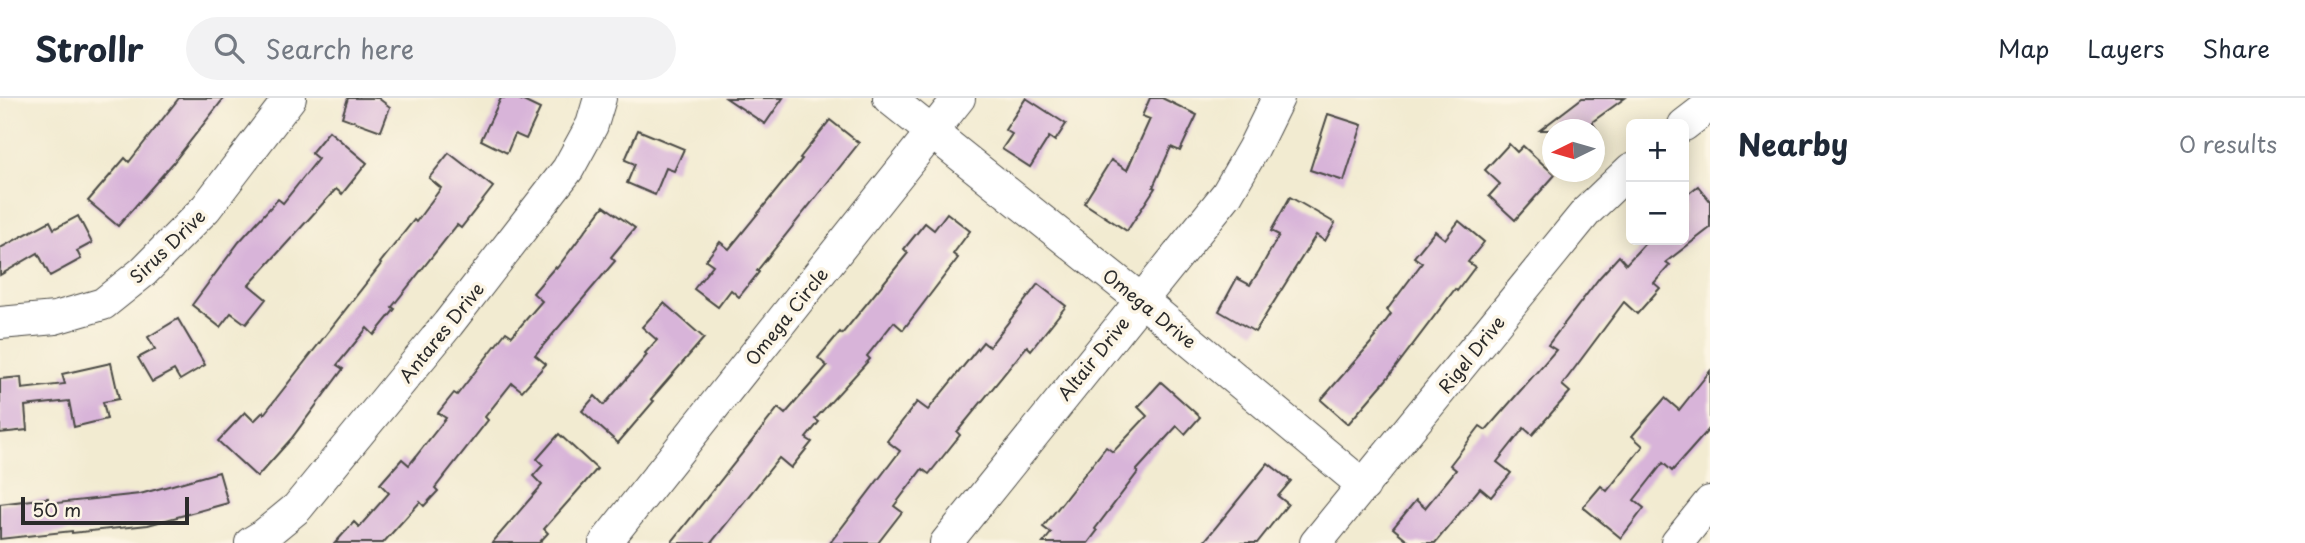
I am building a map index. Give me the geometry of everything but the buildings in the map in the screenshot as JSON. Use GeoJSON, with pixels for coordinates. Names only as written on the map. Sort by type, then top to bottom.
{"type":"FeatureCollection","features":[{"type":"Feature","properties":{"kind":"street","name":"Sirus Drive"},"geometry":{"type":"LineString","coordinates":[[0,323],[55,318],[103,304],[144,272],[206,208],[290,98]]}},
{"type":"Feature","properties":{"kind":"street","name":"Antares Drive"},"geometry":{"type":"LineString","coordinates":[[251,543],[264,536],[297,508],[449,324],[568,169],[592,125],[600,98]]}},
{"type":"Feature","properties":{"kind":"street"},"geometry":{"type":"LineString","coordinates":[[889,98],[933,132]]}},
{"type":"Feature","properties":{"kind":"street","name":"Omega Circle"},"geometry":{"type":"LineString","coordinates":[[605,543],[959,98]]}},
{"type":"Feature","properties":{"kind":"street","name":"Altair Drive"},"geometry":{"type":"LineString","coordinates":[[946,543],[1227,194],[1278,98]]}},
{"type":"Feature","properties":{"kind":"street"},"geometry":{"type":"LineString","coordinates":[[1689,121],[1710,105]]}},
{"type":"Feature","properties":{"kind":"street","name":"Omega Drive"},"geometry":{"type":"LineString","coordinates":[[933,132],[1140,299],[1364,486]]}},
{"type":"Feature","properties":{"kind":"street","name":"Rigel Drive"},"geometry":{"type":"LineString","coordinates":[[1316,543],[1587,211],[1626,174]]}},
{"type":"Feature","properties":{"kind":"street"},"geometry":{"type":"LineString","coordinates":[[1677,543],[1710,502]]}}]}
